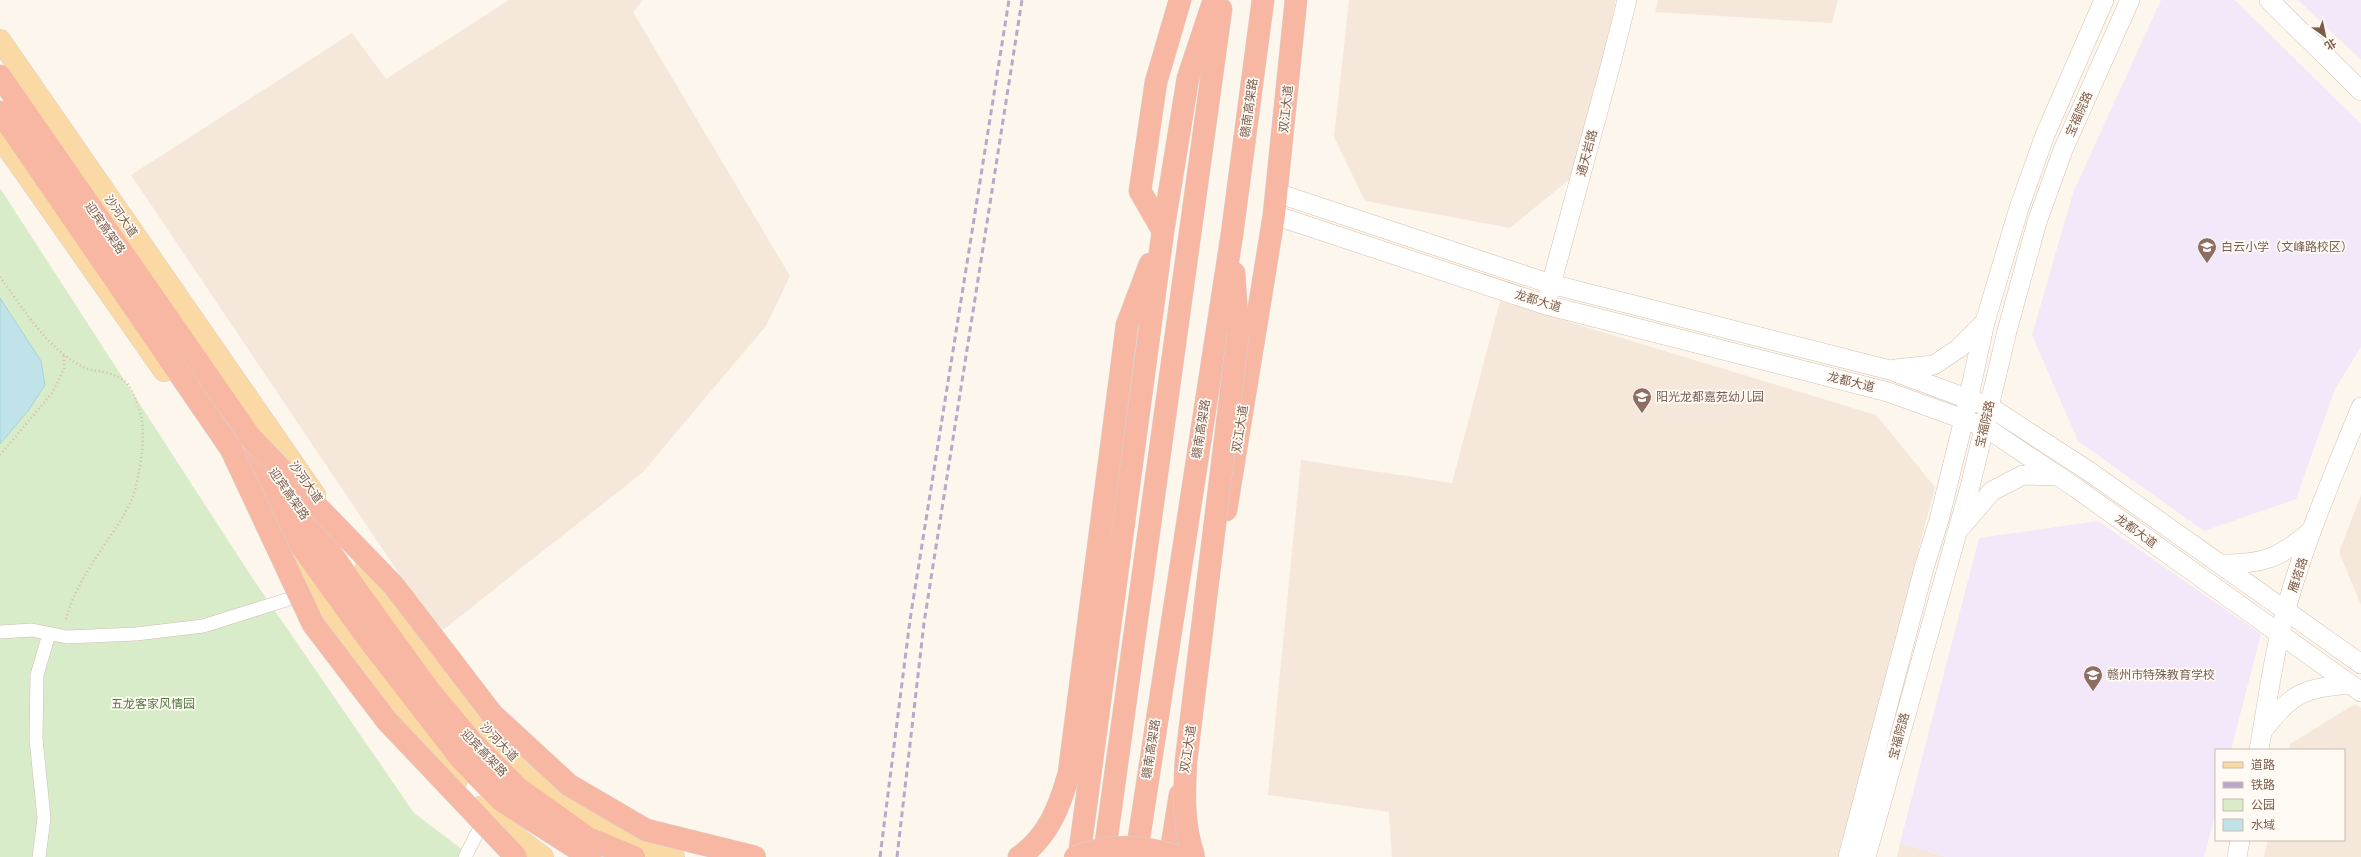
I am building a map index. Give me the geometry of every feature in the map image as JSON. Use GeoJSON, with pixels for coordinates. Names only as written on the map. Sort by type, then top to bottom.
{"type":"FeatureCollection","features":[{"type":"Feature","properties":{"kind":"highway"},"geometry":{"type":"LineString","coordinates":[[1163,231],[1140,191],[1156,82],[1180,0]]}},
{"type":"Feature","properties":{"kind":"highway"},"geometry":{"type":"LineString","coordinates":[[1079,857],[1163,231],[1188,78],[1214,0]]}},
{"type":"Feature","properties":{"kind":"highway"},"geometry":{"type":"LineString","coordinates":[[1104,857],[1223,0]]}},
{"type":"Feature","properties":{"kind":"highway","name":"赣南高架路"},"geometry":{"type":"LineString","coordinates":[[1136,857],[1232,234],[1263,0]]}},
{"type":"Feature","properties":{"kind":"highway","name":"双江大道"},"geometry":{"type":"LineString","coordinates":[[1170,857],[1274,215],[1296,0]]}},
{"type":"Feature","properties":{"kind":"highway","name":"迎宾高架路"},"geometry":{"type":"LineString","coordinates":[[0,76],[249,436],[429,690],[474,743],[518,788],[588,838],[634,857]]}},
{"type":"Feature","properties":{"kind":"highway","name":"迎宾高架路"},"geometry":{"type":"LineString","coordinates":[[0,112],[231,449],[368,639],[460,758],[502,801],[590,857]]}},
{"type":"Feature","properties":{"kind":"highway"},"geometry":{"type":"LineString","coordinates":[[1019,857],[1033,848],[1050,824],[1062,800],[1069,773],[1127,324],[1163,231]]}},
{"type":"Feature","properties":{"kind":"highway"},"geometry":{"type":"LineString","coordinates":[[1194,857],[1186,836],[1184,801],[1186,761],[1238,334],[1232,234]]}},
{"type":"Feature","properties":{"kind":"highway"},"geometry":{"type":"LineString","coordinates":[[249,436],[394,586],[492,714],[569,785],[646,830],[755,857]]}},
{"type":"Feature","properties":{"kind":"highway"},"geometry":{"type":"LineString","coordinates":[[231,449],[313,624],[387,721],[516,857]]}},
{"type":"Feature","properties":{"kind":"highway"},"geometry":{"type":"LineString","coordinates":[[1075,857],[1092,851],[1123,846],[1162,851],[1179,857]]}},
{"type":"Feature","properties":{"kind":"main road","name":"通天岩路"},"geometry":{"type":"LineString","coordinates":[[1546,304],[1626,0]]}},
{"type":"Feature","properties":{"kind":"main road","name":"宝福院路"},"geometry":{"type":"LineString","coordinates":[[1848,857],[1964,419],[1985,322],[2019,208],[2045,135],[2104,0]]}},
{"type":"Feature","properties":{"kind":"main road","name":"宝福院路"},"geometry":{"type":"LineString","coordinates":[[1866,857],[1958,530],[1990,407],[2007,331],[2037,222],[2063,150],[2130,0]]}},
{"type":"Feature","properties":{"kind":"main road"},"geometry":{"type":"LineString","coordinates":[[2269,0],[2361,91]]}},
{"type":"Feature","properties":{"kind":"main road","name":"沙河大道"},"geometry":{"type":"LineString","coordinates":[[0,40],[336,525],[466,707],[497,742],[560,803],[646,848],[674,857]]}},
{"type":"Feature","properties":{"kind":"main road"},"geometry":{"type":"LineString","coordinates":[[0,137],[294,555],[407,724],[487,815],[543,857]]}},
{"type":"Feature","properties":{"kind":"main road","name":"龙都大道"},"geometry":{"type":"LineString","coordinates":[[1277,193],[1551,284],[1890,370],[1990,407],[2090,472],[2361,664]]}},
{"type":"Feature","properties":{"kind":"main road","name":"龙都大道"},"geometry":{"type":"LineString","coordinates":[[1274,215],[1546,304],[1888,392],[1985,427],[2057,476],[2356,688]]}},
{"type":"Feature","properties":{"kind":"main road"},"geometry":{"type":"LineString","coordinates":[[1890,370],[1934,365],[1959,348],[1985,322]]}},
{"type":"Feature","properties":{"kind":"main road","name":"雁塔路"},"geometry":{"type":"LineString","coordinates":[[2259,749],[2280,634],[2286,610],[2323,499],[2361,407]]}},
{"type":"Feature","properties":{"kind":"main road"},"geometry":{"type":"LineString","coordinates":[[1958,530],[1992,491],[2023,475],[2057,476]]}},
{"type":"Feature","properties":{"kind":"main road"},"geometry":{"type":"LineString","coordinates":[[2220,564],[2250,564],[2272,558],[2292,548],[2313,529]]}},
{"type":"Feature","properties":{"kind":"main road"},"geometry":{"type":"LineString","coordinates":[[2262,730],[2281,707],[2296,697],[2319,687],[2356,688]]}},
{"type":"Feature","properties":{"kind":"main road"},"geometry":{"type":"LineString","coordinates":[[2237,857],[2240,841]]}},
{"type":"Feature","properties":{"kind":"street"},"geometry":{"type":"LineString","coordinates":[[0,632],[32,630],[55,635],[136,634],[203,626],[286,600]]}},
{"type":"Feature","properties":{"kind":"street"},"geometry":{"type":"LineString","coordinates":[[39,857],[44,818],[36,739],[37,675],[55,635]]}},
{"type":"Feature","properties":{"kind":"street"},"geometry":{"type":"LineString","coordinates":[[465,857],[487,815]]}},
{"type":"Feature","properties":{"kind":"path"},"geometry":{"type":"LineString","coordinates":[[0,277],[34,324],[64,354],[84,368],[107,371],[125,380],[135,396],[143,421],[139,479],[130,501],[86,571],[55,635]]}},
{"type":"Feature","properties":{"kind":"path"},"geometry":{"type":"LineString","coordinates":[[0,455],[52,393],[64,369],[64,354]]}},
{"type":"Feature","properties":{"kind":"shaded area"},"geometry":{"type":"Polygon","coordinates":[[[509,0],[643,0],[633,12],[790,276],[766,326],[642,473],[439,633],[131,175],[352,33],[386,79],[509,0]]]}},
{"type":"Feature","properties":{"kind":"shaded area"},"geometry":{"type":"Polygon","coordinates":[[[1349,0],[1616,0],[1576,174],[1510,228],[1365,201],[1334,137],[1349,0]]]}},
{"type":"Feature","properties":{"kind":"shaded area"},"geometry":{"type":"Polygon","coordinates":[[[1658,0],[1838,0],[1832,23],[1655,12],[1658,0]]]}},
{"type":"Feature","properties":{"kind":"shaded area","name":"白云小学（文峰路校区）"},"geometry":{"type":"Polygon","coordinates":[[[2161,0],[2235,0],[2361,124],[2361,347],[2335,389],[2296,499],[2204,531],[2078,441],[2032,335],[2073,193],[2161,0]]]}},
{"type":"Feature","properties":{"kind":"shaded area"},"geometry":{"type":"Polygon","coordinates":[[[2298,0],[2361,0],[2361,60],[2298,0]]]}},
{"type":"Feature","properties":{"kind":"shaded area"},"geometry":{"type":"Polygon","coordinates":[[[1500,301],[1876,415],[1935,487],[1839,857],[1392,857],[1389,812],[1268,795],[1301,460],[1452,483],[1500,301]]]}},
{"type":"Feature","properties":{"kind":"shaded area"},"geometry":{"type":"Polygon","coordinates":[[[2361,495],[2361,605],[2339,552],[2361,495]]]}},
{"type":"Feature","properties":{"kind":"shaded area","name":"赣州市特殊教育学校"},"geometry":{"type":"Polygon","coordinates":[[[2098,521],[2261,634],[2231,749],[2215,749],[2215,815],[2204,857],[1947,857],[1900,843],[1979,538],[2098,521]]]}},
{"type":"Feature","properties":{"kind":"shaded area"},"geometry":{"type":"Polygon","coordinates":[[[2355,704],[2361,708],[2361,857],[2264,857],[2268,841],[2345,841],[2345,749],[2289,749],[2290,744],[2355,704]]]}},
{"type":"Feature","properties":{"kind":"shaded area"},"geometry":{"type":"Polygon","coordinates":[[[1900,843],[1947,857],[1897,857],[1900,843]]]}},
{"type":"Feature","properties":{"kind":"green space","name":"五龙客家风情园"},"geometry":{"type":"Polygon","coordinates":[[[0,188],[253,579],[414,813],[472,857],[0,857],[0,188]]]}},
{"type":"Feature","properties":{"kind":"water"},"geometry":{"type":"Polygon","coordinates":[[[0,298],[41,361],[45,385],[28,411],[0,444],[0,298]]]}},
{"type":"Feature","properties":{"kind":"railway"},"geometry":{"type":"LineString","coordinates":[[880,857],[910,620],[1009,0]]}},
{"type":"Feature","properties":{"kind":"railway"},"geometry":{"type":"LineString","coordinates":[[897,857],[924,623],[1022,0]]}},
{"type":"Feature","properties":{"kind":"place","name":"白云小学（文峰路校区）"},"geometry":{"type":"Point","coordinates":[2207,264]}},
{"type":"Feature","properties":{"kind":"place","name":"阳光龙都嘉苑幼儿园"},"geometry":{"type":"Point","coordinates":[1642,414]}},
{"type":"Feature","properties":{"kind":"place","name":"赣州市特殊教育学校"},"geometry":{"type":"Point","coordinates":[2093,692]}}]}
